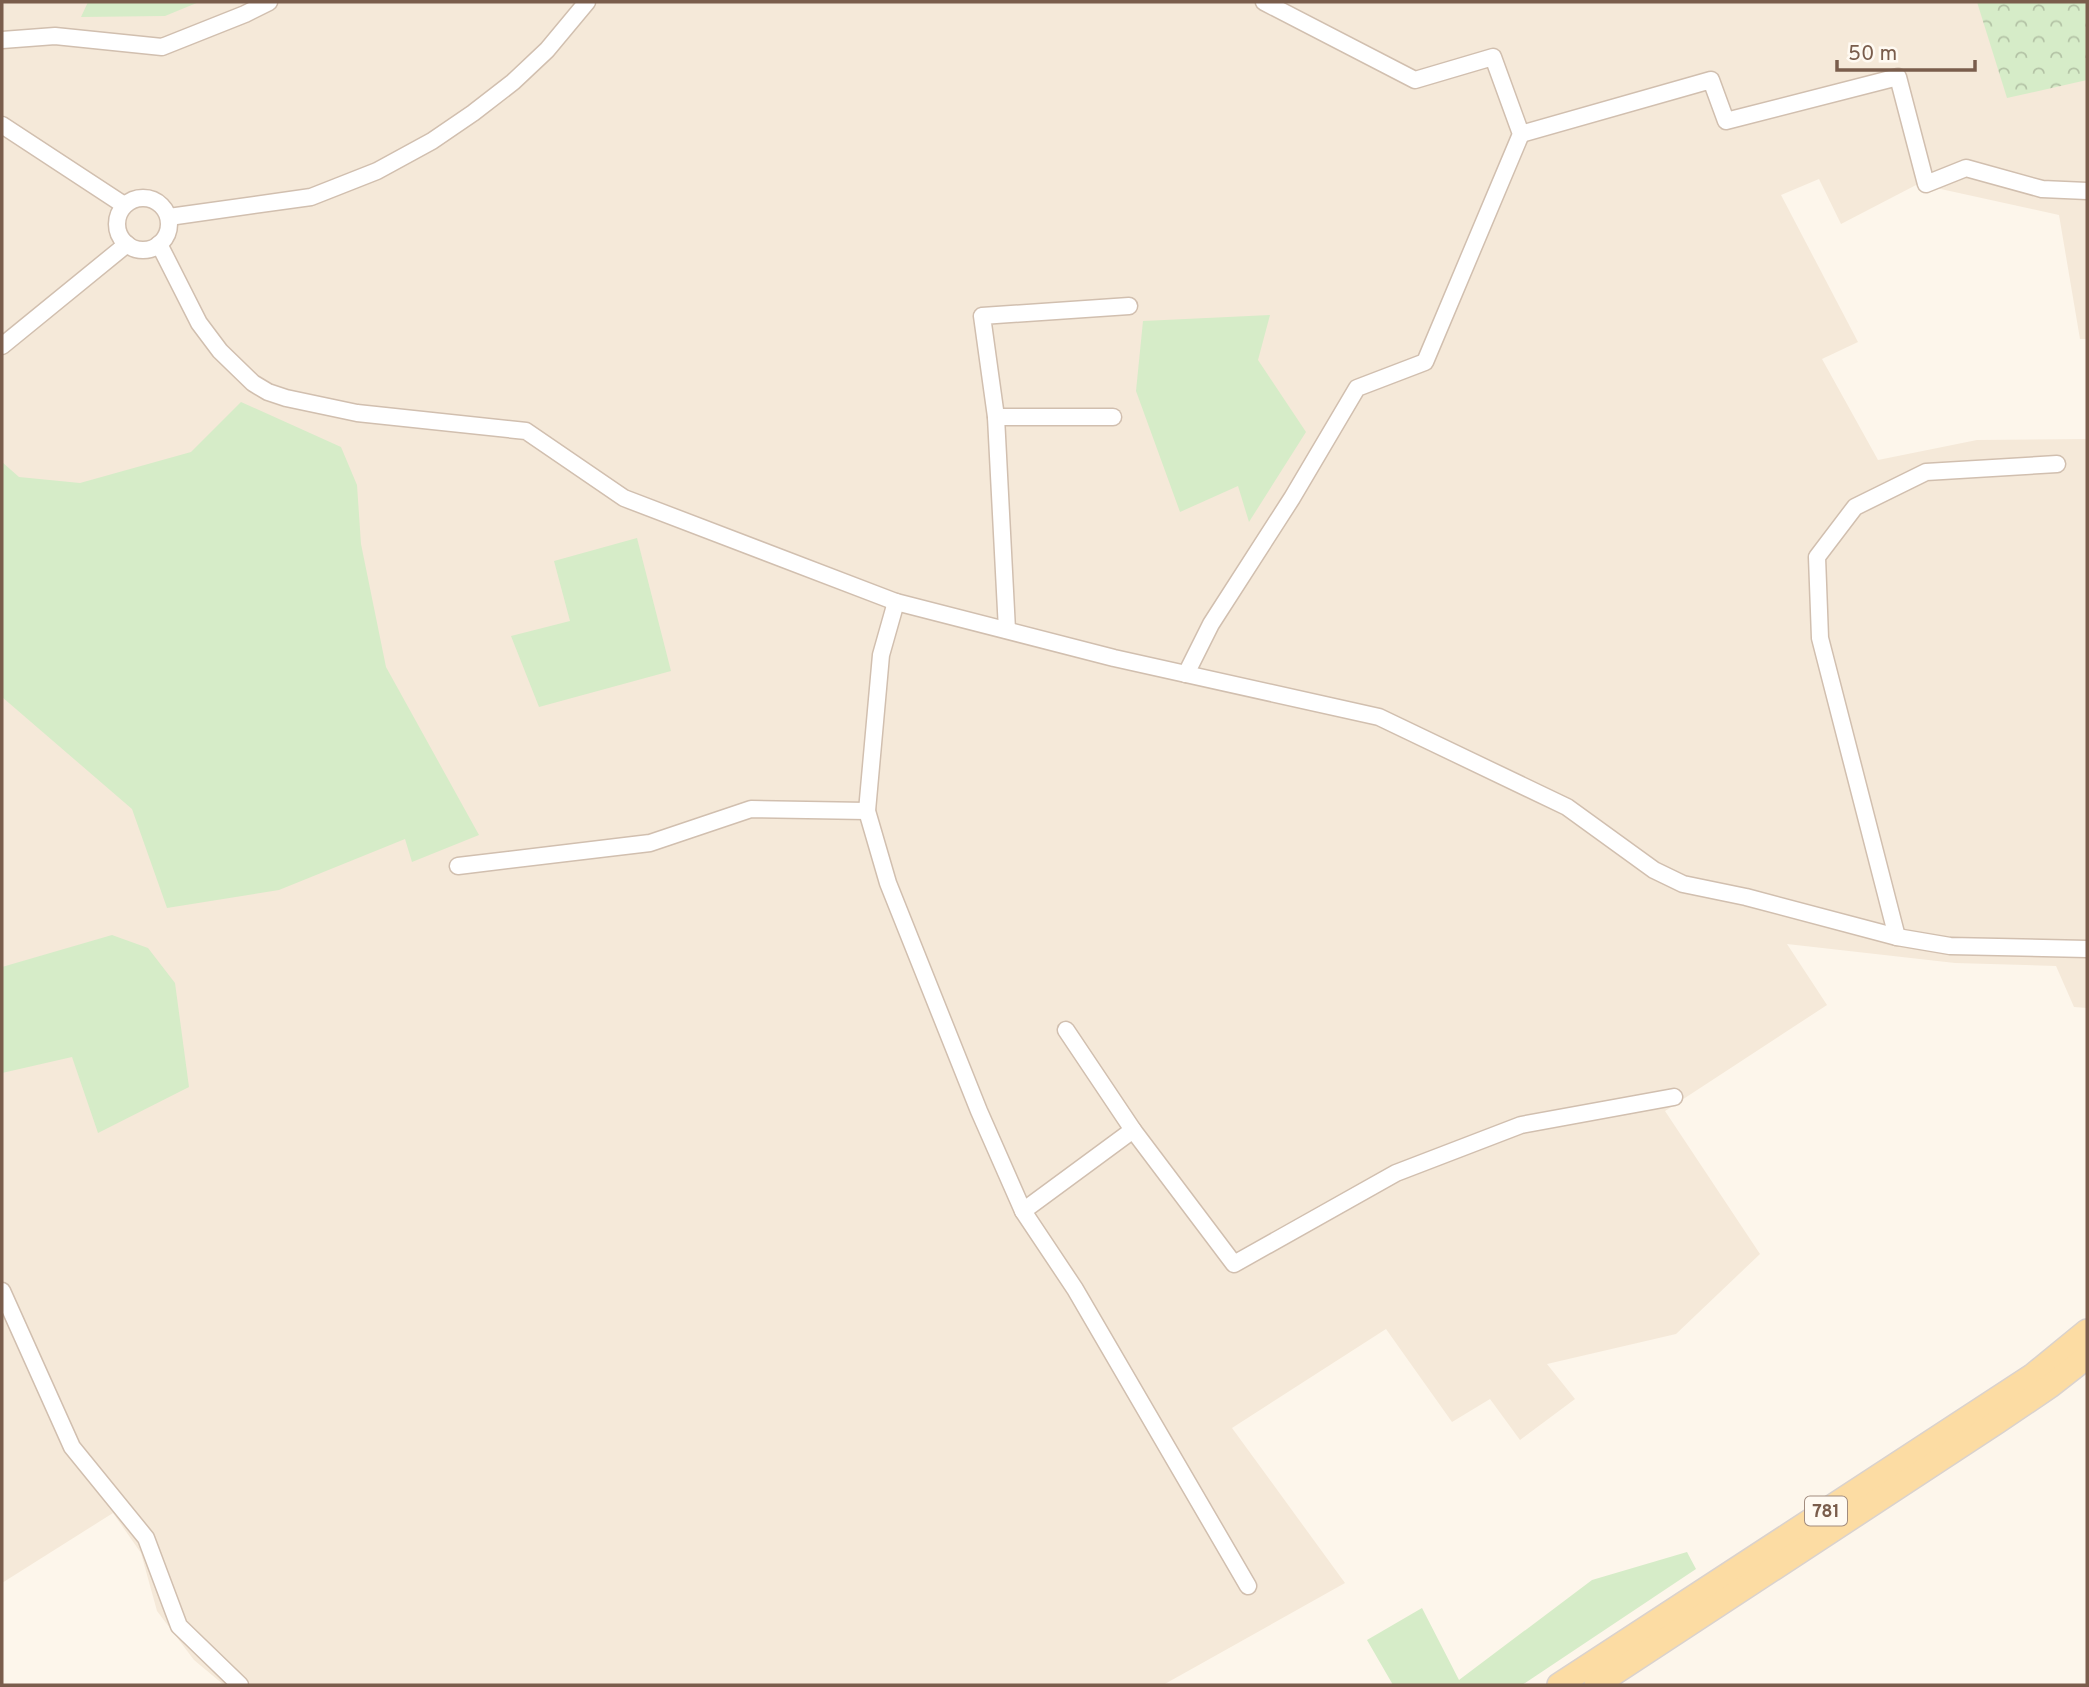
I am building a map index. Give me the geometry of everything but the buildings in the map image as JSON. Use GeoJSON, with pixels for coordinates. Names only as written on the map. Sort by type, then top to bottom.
{"type":"FeatureCollection","features":[{"type":"Feature","properties":{"kind":"main road","name":"781"},"geometry":{"type":"LineString","coordinates":[[1559,1685],[2022,1382],[2087,1331]]}},
{"type":"Feature","properties":{"kind":"main road","name":"781"},"geometry":{"type":"LineString","coordinates":[[1596,1685],[1997,1422],[2087,1357]]}},
{"type":"Feature","properties":{"kind":"street"},"geometry":{"type":"LineString","coordinates":[[2,40],[55,36],[162,47],[269,2]]}},
{"type":"Feature","properties":{"kind":"street"},"geometry":{"type":"LineString","coordinates":[[169,217],[311,197],[377,171],[432,141],[513,82],[547,50],[587,2]]}},
{"type":"Feature","properties":{"kind":"street"},"geometry":{"type":"LineString","coordinates":[[1186,674],[1211,624],[1292,498],[1357,388],[1425,362],[1521,134],[1493,57],[1415,80],[1264,2]]}},
{"type":"Feature","properties":{"kind":"street"},"geometry":{"type":"LineString","coordinates":[[1521,134],[1711,80],[1726,121],[1899,77],[1926,184],[1966,167],[2042,188],[2087,191]]}},
{"type":"Feature","properties":{"kind":"street"},"geometry":{"type":"LineString","coordinates":[[2,125],[124,205]]}},
{"type":"Feature","properties":{"kind":"street"},"geometry":{"type":"LineString","coordinates":[[138,198],[154,200],[166,210],[169,217],[168,232],[159,244],[143,250],[127,244],[121,238],[117,221],[124,205],[138,198]]}},
{"type":"Feature","properties":{"kind":"street"},"geometry":{"type":"LineString","coordinates":[[2,346],[127,244]]}},
{"type":"Feature","properties":{"kind":"street"},"geometry":{"type":"LineString","coordinates":[[159,244],[199,323],[220,351],[253,383],[268,392],[357,413],[526,431],[624,498],[895,602],[1186,674],[1379,717],[1567,807],[1654,870],[1683,884],[1746,897],[1897,937],[1950,946],[2087,949]]}},
{"type":"Feature","properties":{"kind":"street"},"geometry":{"type":"LineString","coordinates":[[1007,630],[996,416],[982,316],[1129,306]]}},
{"type":"Feature","properties":{"kind":"street"},"geometry":{"type":"LineString","coordinates":[[996,416],[1113,417]]}},
{"type":"Feature","properties":{"kind":"street"},"geometry":{"type":"LineString","coordinates":[[1897,937],[1821,638],[1817,557],[1854,507],[1926,472],[2057,464]]}},
{"type":"Feature","properties":{"kind":"street"},"geometry":{"type":"LineString","coordinates":[[895,602],[881,655],[867,811],[888,883],[979,1111],[1023,1211],[1075,1290],[1248,1586]]}},
{"type":"Feature","properties":{"kind":"street"},"geometry":{"type":"LineString","coordinates":[[458,866],[650,842],[751,809],[867,811]]}},
{"type":"Feature","properties":{"kind":"street"},"geometry":{"type":"LineString","coordinates":[[1066,1030],[1133,1130],[1234,1264],[1396,1172],[1521,1125],[1674,1097]]}},
{"type":"Feature","properties":{"kind":"street"},"geometry":{"type":"LineString","coordinates":[[1023,1211],[1133,1130]]}},
{"type":"Feature","properties":{"kind":"street"},"geometry":{"type":"LineString","coordinates":[[2,1291],[72,1447],[146,1538],[179,1626],[240,1685]]}},
{"type":"Feature","properties":{"kind":"shaded area"},"geometry":{"type":"Polygon","coordinates":[[[2,2],[2087,2],[2087,339],[2080,339],[2059,215],[1918,184],[1841,224],[1819,179],[1781,195],[1858,342],[1822,359],[1878,460],[1977,440],[2087,439],[2087,1008],[2074,1007],[2056,966],[1955,963],[1787,944],[1827,1005],[1665,1111],[1760,1254],[1676,1334],[1547,1364],[1575,1399],[1520,1440],[1490,1399],[1452,1422],[1386,1329],[1232,1428],[1345,1583],[1163,1685],[224,1685],[194,1660],[157,1611],[141,1553],[113,1513],[2,1583],[2,2]]]}},
{"type":"Feature","properties":{"kind":"green space"},"geometry":{"type":"Polygon","coordinates":[[[88,2],[199,2],[165,16],[81,17],[88,2]]]}},
{"type":"Feature","properties":{"kind":"green space"},"geometry":{"type":"Polygon","coordinates":[[[1977,2],[2087,2],[2087,80],[2007,98],[1977,2]]]}},
{"type":"Feature","properties":{"kind":"green space"},"geometry":{"type":"Polygon","coordinates":[[[1270,315],[1258,360],[1306,432],[1249,522],[1238,486],[1180,512],[1136,391],[1143,321],[1270,315]]]}},
{"type":"Feature","properties":{"kind":"green space"},"geometry":{"type":"Polygon","coordinates":[[[241,402],[341,447],[357,485],[361,544],[386,667],[479,835],[412,862],[405,839],[279,890],[167,908],[132,809],[2,697],[2,462],[19,477],[80,483],[191,452],[241,402]]]}},
{"type":"Feature","properties":{"kind":"green space"},"geometry":{"type":"Polygon","coordinates":[[[637,538],[671,671],[539,707],[511,636],[570,621],[554,561],[637,538]]]}},
{"type":"Feature","properties":{"kind":"green space"},"geometry":{"type":"Polygon","coordinates":[[[112,935],[148,948],[175,983],[189,1087],[98,1133],[72,1057],[2,1073],[2,967],[112,935]]]}},
{"type":"Feature","properties":{"kind":"green space"},"geometry":{"type":"Polygon","coordinates":[[[1687,1552],[1696,1569],[1522,1685],[1393,1685],[1367,1640],[1422,1608],[1459,1680],[1592,1580],[1687,1552]]]}}]}
